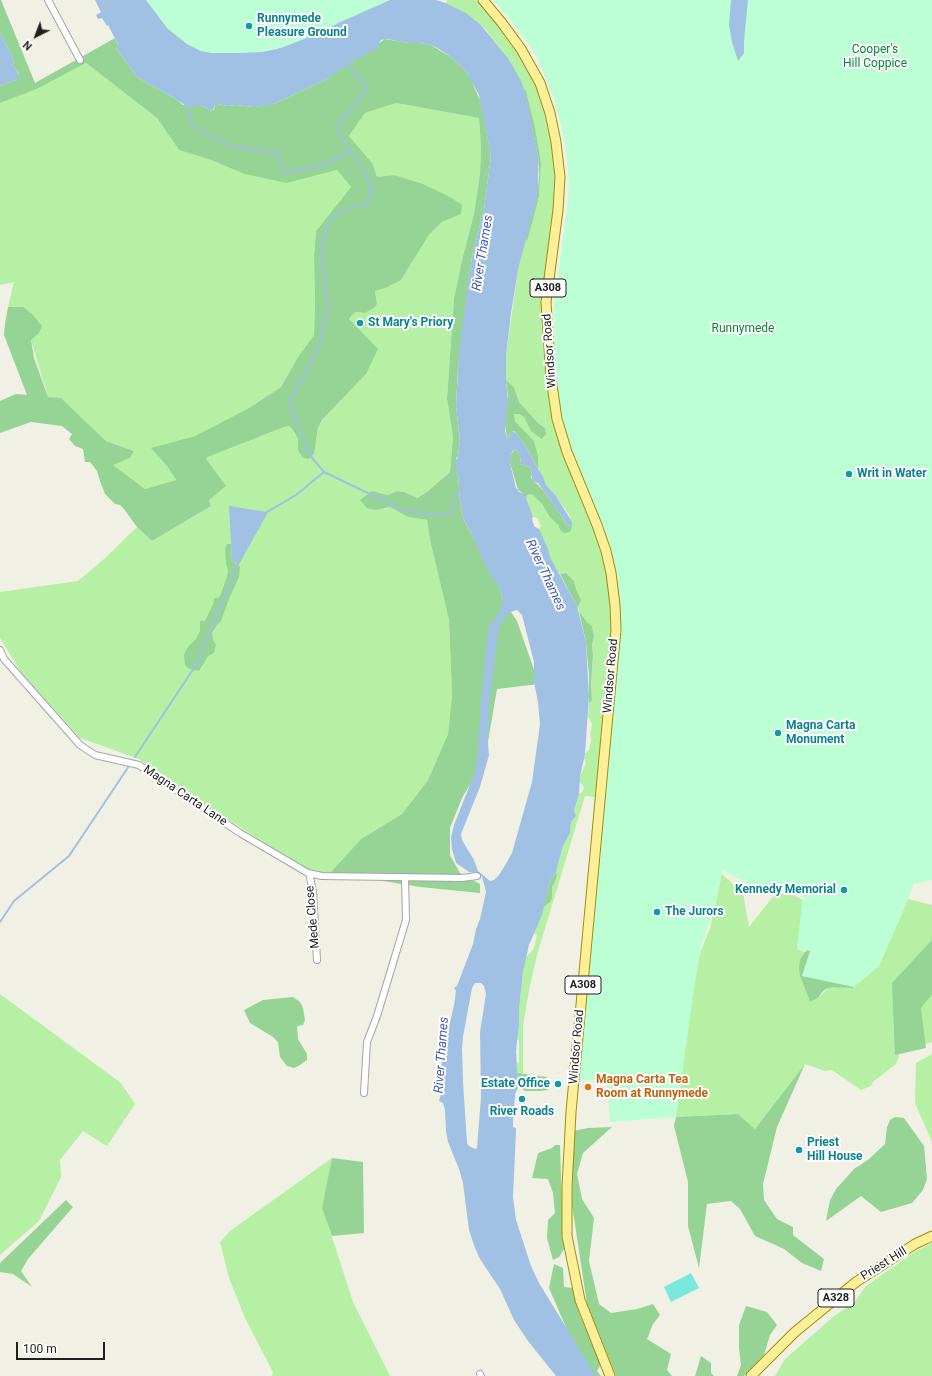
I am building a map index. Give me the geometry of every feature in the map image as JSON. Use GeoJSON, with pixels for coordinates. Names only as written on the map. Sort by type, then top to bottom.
{"type":"FeatureCollection","features":[{"type":"Feature","properties":{"kind":"main road","name":"Windsor Road"},"geometry":{"type":"LineString","coordinates":[[483,0],[521,49],[540,83],[550,113],[560,177],[558,210],[546,302],[550,378],[557,419],[565,445],[606,551],[611,573],[615,604],[616,630],[571,1112],[567,1187],[567,1236],[580,1300],[610,1376]]}},
{"type":"Feature","properties":{"kind":"main road","name":"Priest Hill"},"geometry":{"type":"LineString","coordinates":[[751,1376],[795,1332],[856,1282],[915,1244],[932,1236]]}},
{"type":"Feature","properties":{"kind":"street"},"geometry":{"type":"LineString","coordinates":[[48,0],[80,60]]}},
{"type":"Feature","properties":{"kind":"street","name":"Magna Carta Lane"},"geometry":{"type":"LineString","coordinates":[[0,650],[4,659],[80,745],[95,755],[140,765],[240,833],[309,873],[322,876],[462,878],[477,876]]}},
{"type":"Feature","properties":{"kind":"street","name":"Mede Close"},"geometry":{"type":"LineString","coordinates":[[309,873],[313,892],[317,960]]}},
{"type":"Feature","properties":{"kind":"street"},"geometry":{"type":"LineString","coordinates":[[364,1093],[367,1042],[377,1016],[406,920],[405,877]]}},
{"type":"Feature","properties":{"kind":"green space"},"geometry":{"type":"Polygon","coordinates":[[[0,0],[35,83],[115,38],[118,45],[116,48],[136,76],[176,99],[183,105],[202,106],[212,111],[214,110],[215,104],[254,107],[274,104],[329,78],[336,71],[346,66],[385,39],[431,45],[452,58],[465,70],[470,78],[481,102],[491,156],[484,209],[472,256],[458,368],[456,406],[460,441],[458,456],[456,458],[456,473],[458,475],[463,518],[501,591],[503,600],[517,621],[539,684],[497,689],[485,759],[462,798],[450,828],[450,855],[460,873],[480,884],[480,893],[420,887],[330,873],[361,839],[402,814],[428,780],[448,734],[452,695],[449,620],[430,540],[427,520],[408,517],[390,507],[375,510],[367,508],[360,500],[372,491],[388,495],[397,491],[405,492],[417,498],[428,491],[450,472],[453,437],[447,399],[454,299],[474,214],[480,174],[481,148],[479,118],[396,103],[365,113],[349,136],[373,164],[377,177],[394,175],[423,184],[450,197],[462,205],[461,214],[442,222],[429,235],[401,280],[388,287],[375,291],[377,304],[375,307],[365,313],[356,312],[349,319],[378,349],[366,374],[322,420],[318,428],[314,454],[309,459],[303,458],[298,450],[298,439],[289,426],[208,457],[206,459],[226,486],[209,500],[211,506],[152,541],[137,527],[120,505],[115,504],[105,494],[97,471],[90,462],[85,462],[83,449],[75,446],[69,439],[72,434],[62,426],[31,422],[0,433],[0,401],[16,394],[27,395],[4,335],[8,307],[23,307],[32,314],[42,326],[39,333],[31,340],[34,358],[48,397],[61,398],[106,441],[134,451],[130,458],[113,465],[145,489],[176,480],[167,466],[151,448],[195,436],[249,408],[281,387],[298,357],[314,335],[314,256],[316,231],[351,187],[337,170],[287,183],[245,174],[211,160],[179,150],[157,118],[86,63],[37,89],[0,103],[0,86],[16,80],[19,74],[14,67],[13,59],[0,32],[0,0]]]}},
{"type":"Feature","properties":{"kind":"green space","name":"Runnymede Pleasure Ground"},"geometry":{"type":"Polygon","coordinates":[[[146,0],[390,0],[317,34],[277,49],[262,52],[212,53],[201,51],[187,44],[167,28],[146,0]]]}},
{"type":"Feature","properties":{"kind":"green space"},"geometry":{"type":"Polygon","coordinates":[[[447,0],[476,0],[481,4],[515,47],[533,78],[544,106],[551,136],[557,182],[543,302],[542,334],[547,387],[559,441],[568,467],[594,529],[602,553],[610,590],[612,636],[597,797],[585,796],[537,955],[523,1026],[523,1074],[517,1073],[516,1060],[519,1064],[519,1041],[517,1039],[523,972],[526,957],[533,950],[535,945],[537,935],[534,933],[542,915],[543,908],[547,905],[555,882],[563,846],[570,833],[571,822],[576,816],[574,810],[579,794],[583,791],[584,787],[580,782],[580,777],[586,763],[584,758],[585,754],[589,750],[591,740],[590,734],[592,724],[588,717],[589,703],[592,701],[592,645],[594,636],[592,626],[579,611],[578,608],[581,600],[574,581],[566,573],[560,574],[554,566],[541,536],[539,529],[541,526],[537,518],[533,517],[528,504],[526,498],[527,495],[533,495],[542,504],[549,516],[558,525],[560,530],[570,532],[572,524],[569,515],[556,496],[546,485],[543,476],[538,469],[538,455],[534,441],[515,421],[514,414],[519,414],[524,417],[531,431],[539,424],[519,402],[514,387],[506,380],[506,356],[518,270],[539,197],[541,163],[526,91],[508,58],[486,30],[466,13],[446,3],[447,0]]]}},
{"type":"Feature","properties":{"kind":"green space","name":"Runnymede"},"geometry":{"type":"Polygon","coordinates":[[[493,0],[932,0],[932,880],[914,884],[879,966],[854,987],[802,976],[810,951],[797,949],[804,887],[749,884],[723,870],[701,948],[676,1117],[610,1122],[607,1083],[577,1080],[614,692],[620,613],[617,576],[609,541],[569,445],[560,407],[555,375],[554,306],[569,182],[565,142],[554,99],[536,55],[513,23],[493,0]]]}},
{"type":"Feature","properties":{"kind":"green space"},"geometry":{"type":"Polygon","coordinates":[[[86,63],[157,118],[179,150],[287,183],[337,170],[351,187],[316,231],[314,256],[314,335],[298,357],[281,387],[249,408],[195,436],[152,448],[176,480],[145,489],[112,465],[130,458],[134,451],[106,441],[64,401],[48,397],[23,307],[8,307],[14,282],[0,285],[0,103],[37,89],[86,63]]]}},
{"type":"Feature","properties":{"kind":"green space"},"geometry":{"type":"Polygon","coordinates":[[[524,89],[526,91],[535,128],[541,163],[539,197],[528,239],[525,242],[538,187],[539,176],[538,156],[524,89]]]}},
{"type":"Feature","properties":{"kind":"green space"},"geometry":{"type":"Polygon","coordinates":[[[396,103],[479,118],[481,148],[480,174],[474,214],[462,260],[454,300],[447,399],[453,437],[450,472],[428,491],[416,498],[405,492],[397,491],[388,495],[377,492],[384,509],[390,507],[408,517],[427,520],[430,540],[449,620],[452,695],[448,734],[428,780],[402,814],[361,839],[330,873],[311,872],[230,821],[139,759],[80,738],[22,674],[0,638],[0,592],[78,581],[104,559],[137,527],[152,541],[211,506],[209,500],[206,459],[208,457],[289,426],[298,439],[298,450],[309,459],[314,454],[318,428],[322,420],[366,374],[349,319],[356,312],[365,313],[377,304],[375,291],[388,287],[401,280],[429,235],[442,222],[461,213],[394,175],[377,177],[373,164],[349,136],[365,113],[396,103]]]}},
{"type":"Feature","properties":{"kind":"green space"},"geometry":{"type":"Polygon","coordinates":[[[506,380],[514,387],[519,402],[539,424],[545,428],[546,434],[542,439],[531,431],[524,417],[519,414],[514,414],[515,421],[534,441],[538,455],[538,469],[528,450],[514,431],[510,433],[509,438],[507,439],[505,424],[508,396],[506,380]]]}},
{"type":"Feature","properties":{"kind":"green space"},"geometry":{"type":"Polygon","coordinates":[[[514,450],[517,451],[520,457],[521,464],[530,467],[532,474],[531,478],[543,490],[565,521],[566,525],[572,526],[570,532],[564,533],[560,530],[558,525],[549,516],[542,504],[533,495],[527,495],[526,498],[523,493],[518,490],[510,463],[511,455],[514,450]]]}},
{"type":"Feature","properties":{"kind":"green space"},"geometry":{"type":"Polygon","coordinates":[[[227,544],[231,544],[232,560],[240,567],[239,577],[221,621],[212,633],[213,640],[216,645],[214,653],[208,656],[199,671],[189,669],[185,665],[184,655],[187,648],[196,639],[200,631],[200,621],[205,621],[214,602],[214,598],[218,598],[220,596],[227,577],[228,570],[225,549],[227,544]]]}},
{"type":"Feature","properties":{"kind":"green space"},"geometry":{"type":"Polygon","coordinates":[[[566,573],[574,581],[581,600],[578,608],[560,574],[566,573]]]}},
{"type":"Feature","properties":{"kind":"green space"},"geometry":{"type":"Polygon","coordinates":[[[579,611],[592,626],[594,636],[592,645],[592,701],[589,703],[589,675],[586,642],[579,611]]]}},
{"type":"Feature","properties":{"kind":"green space"},"geometry":{"type":"Polygon","coordinates":[[[556,872],[557,876],[552,887],[552,898],[543,908],[550,881],[556,872]]]}},
{"type":"Feature","properties":{"kind":"green space"},"geometry":{"type":"Polygon","coordinates":[[[722,874],[743,893],[749,927],[775,894],[789,893],[803,900],[797,949],[805,952],[800,959],[800,976],[810,1002],[818,998],[834,983],[879,966],[908,899],[932,905],[932,947],[903,1044],[896,1064],[873,1082],[871,1086],[861,1090],[832,1070],[825,1071],[805,1064],[755,1129],[738,1114],[676,1117],[678,1088],[696,964],[710,928],[722,874]]]}},
{"type":"Feature","properties":{"kind":"green space"},"geometry":{"type":"Polygon","coordinates":[[[932,940],[932,994],[921,1008],[926,1048],[895,1055],[892,983],[932,940]]]}},
{"type":"Feature","properties":{"kind":"green space"},"geometry":{"type":"Polygon","coordinates":[[[811,947],[853,981],[853,988],[832,987],[824,990],[818,998],[810,1002],[800,976],[799,968],[800,959],[811,947]]]}},
{"type":"Feature","properties":{"kind":"green space"},"geometry":{"type":"Polygon","coordinates":[[[932,983],[932,1042],[923,1045],[920,997],[932,983]]]}},
{"type":"Feature","properties":{"kind":"green space"},"geometry":{"type":"Polygon","coordinates":[[[0,994],[121,1083],[135,1104],[107,1146],[83,1131],[60,1160],[61,1177],[39,1221],[0,1255],[0,994]]]}},
{"type":"Feature","properties":{"kind":"green space"},"geometry":{"type":"Polygon","coordinates":[[[293,997],[300,1002],[303,1008],[305,1020],[303,1025],[297,1026],[298,1039],[307,1054],[307,1060],[294,1068],[287,1066],[280,1057],[278,1042],[273,1037],[250,1023],[244,1010],[263,1000],[293,997]]]}},
{"type":"Feature","properties":{"kind":"green space"},"geometry":{"type":"Polygon","coordinates":[[[932,1054],[932,1142],[915,1103],[916,1063],[932,1054]]]}},
{"type":"Feature","properties":{"kind":"green space"},"geometry":{"type":"Polygon","coordinates":[[[805,1064],[777,1127],[763,1184],[764,1200],[777,1219],[793,1227],[793,1235],[824,1259],[821,1271],[802,1263],[784,1249],[755,1236],[740,1209],[731,1201],[707,1204],[699,1268],[688,1226],[688,1182],[674,1126],[676,1117],[738,1114],[755,1129],[805,1064]]]}},
{"type":"Feature","properties":{"kind":"green space"},"geometry":{"type":"Polygon","coordinates":[[[517,1073],[547,1077],[549,1084],[548,1090],[525,1091],[518,1086],[517,1073]]]}},
{"type":"Feature","properties":{"kind":"green space"},"geometry":{"type":"Polygon","coordinates":[[[895,1117],[904,1118],[924,1146],[927,1179],[923,1190],[912,1203],[881,1212],[861,1196],[826,1221],[830,1200],[836,1189],[855,1168],[869,1159],[885,1144],[887,1127],[890,1120],[895,1117]]]}},
{"type":"Feature","properties":{"kind":"green space"},"geometry":{"type":"Polygon","coordinates":[[[612,1127],[583,1153],[577,1174],[582,1199],[594,1218],[589,1261],[599,1304],[611,1313],[637,1309],[653,1304],[660,1315],[653,1324],[647,1339],[671,1354],[667,1370],[672,1376],[616,1376],[587,1304],[572,1205],[573,1131],[588,1128],[612,1127]]]}},
{"type":"Feature","properties":{"kind":"green space"},"geometry":{"type":"Polygon","coordinates":[[[555,1145],[560,1145],[564,1249],[559,1257],[553,1260],[547,1238],[548,1220],[555,1213],[553,1193],[548,1179],[532,1178],[538,1153],[552,1148],[555,1145]]]}},
{"type":"Feature","properties":{"kind":"green space"},"geometry":{"type":"Polygon","coordinates":[[[332,1158],[323,1209],[353,1302],[390,1376],[272,1376],[273,1372],[245,1318],[229,1278],[220,1242],[230,1231],[332,1158]]]}},
{"type":"Feature","properties":{"kind":"green space"},"geometry":{"type":"Polygon","coordinates":[[[332,1158],[363,1162],[364,1233],[332,1236],[322,1208],[332,1158]]]}},
{"type":"Feature","properties":{"kind":"green space"},"geometry":{"type":"Polygon","coordinates":[[[66,1200],[73,1207],[28,1259],[21,1271],[32,1287],[13,1274],[0,1272],[0,1263],[66,1200]]]}},
{"type":"Feature","properties":{"kind":"green space"},"geometry":{"type":"Polygon","coordinates":[[[932,1243],[932,1376],[775,1376],[785,1359],[834,1316],[854,1303],[866,1286],[916,1251],[932,1243]]]}},
{"type":"Feature","properties":{"kind":"green space"},"geometry":{"type":"Polygon","coordinates":[[[554,1264],[563,1268],[564,1287],[573,1288],[579,1313],[601,1364],[597,1371],[601,1376],[595,1376],[568,1332],[549,1288],[554,1264]]]}},
{"type":"Feature","properties":{"kind":"green space"},"geometry":{"type":"Polygon","coordinates":[[[746,1306],[767,1312],[777,1325],[770,1335],[764,1355],[744,1376],[737,1376],[741,1365],[739,1325],[746,1306]]]}},
{"type":"Feature","properties":{"kind":"green space"},"geometry":{"type":"Polygon","coordinates":[[[701,1356],[711,1363],[711,1373],[714,1376],[695,1376],[701,1356]]]}},
{"type":"Feature","properties":{"kind":"shaded area"},"geometry":{"type":"Polygon","coordinates":[[[691,1273],[699,1288],[671,1302],[664,1287],[691,1273]]]}},
{"type":"Feature","properties":{"kind":"water","name":"River Thames"},"geometry":{"type":"Polygon","coordinates":[[[95,0],[146,0],[167,28],[187,44],[201,51],[212,53],[237,53],[262,52],[286,46],[317,34],[390,0],[436,0],[446,3],[466,13],[480,24],[508,58],[520,79],[526,94],[538,156],[538,187],[537,197],[518,270],[511,313],[506,356],[508,401],[505,430],[507,439],[509,438],[511,431],[516,433],[543,476],[546,485],[556,496],[572,522],[572,526],[566,525],[565,521],[538,483],[532,481],[530,467],[521,464],[517,451],[514,450],[512,452],[510,463],[516,488],[519,492],[525,495],[533,517],[532,519],[534,526],[539,529],[551,559],[577,606],[586,642],[589,696],[585,754],[580,777],[579,794],[574,810],[576,816],[571,822],[570,833],[563,846],[556,872],[550,881],[542,915],[529,945],[523,972],[516,1051],[518,1088],[515,1094],[513,1121],[513,1127],[516,1128],[516,1132],[513,1197],[516,1220],[531,1266],[539,1283],[596,1376],[556,1376],[528,1341],[514,1320],[500,1289],[480,1259],[475,1248],[469,1230],[463,1183],[448,1142],[443,1103],[439,1101],[441,1094],[439,1080],[455,1000],[456,990],[454,989],[457,986],[473,944],[486,892],[482,876],[477,873],[469,872],[456,863],[451,838],[454,825],[475,772],[487,639],[489,627],[500,611],[503,600],[501,591],[486,567],[463,518],[455,462],[458,456],[460,441],[456,406],[459,352],[472,256],[484,209],[491,156],[479,95],[465,70],[439,49],[431,45],[387,39],[381,40],[379,47],[352,62],[345,68],[341,68],[329,78],[274,104],[254,107],[215,104],[212,111],[202,106],[186,106],[136,76],[116,48],[118,44],[108,25],[107,26],[102,18],[98,19],[96,15],[101,12],[95,0]],[[517,610],[506,615],[498,632],[489,707],[489,729],[487,733],[489,755],[480,787],[461,834],[462,840],[474,860],[478,871],[490,881],[494,880],[499,875],[512,853],[532,782],[540,724],[534,682],[534,662],[522,615],[517,610]],[[475,983],[472,988],[462,1048],[467,1143],[475,1149],[477,1148],[481,1097],[480,1032],[486,994],[484,986],[481,983],[475,983]]]}},
{"type":"Feature","properties":{"kind":"water"},"geometry":{"type":"Polygon","coordinates":[[[731,0],[748,0],[744,53],[738,61],[732,42],[729,25],[731,0]]]}},
{"type":"Feature","properties":{"kind":"water"},"geometry":{"type":"Polygon","coordinates":[[[0,32],[13,59],[14,67],[20,76],[16,80],[0,86],[0,32]]]}},
{"type":"Feature","properties":{"kind":"water"},"geometry":{"type":"Polygon","coordinates":[[[229,506],[267,512],[238,564],[232,560],[229,506]]]}},
{"type":"Feature","properties":{"kind":"waterway"},"geometry":{"type":"LineString","coordinates":[[324,472],[312,458],[300,432],[290,401],[319,347],[328,309],[324,276],[323,242],[330,219],[346,209],[366,204],[373,190],[364,171],[350,152],[336,127],[368,88],[348,65]]}},
{"type":"Feature","properties":{"kind":"waterway"},"geometry":{"type":"LineString","coordinates":[[186,105],[192,125],[227,145],[278,153],[284,173],[323,165],[350,152]]}},
{"type":"Feature","properties":{"kind":"waterway"},"geometry":{"type":"LineString","coordinates":[[135,757],[196,665],[238,564],[267,512],[296,495],[324,472],[403,510],[435,515],[450,514],[455,503],[456,492],[461,491]]}},
{"type":"Feature","properties":{"kind":"waterway"},"geometry":{"type":"LineString","coordinates":[[0,922],[14,901],[69,856],[129,766]]}},
{"type":"Feature","properties":{"kind":"place","name":"Runnymede Pleasure Ground"},"geometry":{"type":"Point","coordinates":[249,26]}},
{"type":"Feature","properties":{"kind":"place","name":"St Mary's Priory"},"geometry":{"type":"Point","coordinates":[360,323]}},
{"type":"Feature","properties":{"kind":"place","name":"Writ in Water"},"geometry":{"type":"Point","coordinates":[849,474]}},
{"type":"Feature","properties":{"kind":"place","name":"Magna Carta Monument"},"geometry":{"type":"Point","coordinates":[778,733]}},
{"type":"Feature","properties":{"kind":"place","name":"Kennedy Memorial"},"geometry":{"type":"Point","coordinates":[844,890]}},
{"type":"Feature","properties":{"kind":"place","name":"The Jurors"},"geometry":{"type":"Point","coordinates":[657,912]}},
{"type":"Feature","properties":{"kind":"place","name":"Estate Office"},"geometry":{"type":"Point","coordinates":[558,1084]}},
{"type":"Feature","properties":{"kind":"place","name":"Magna Carta Tea Room at Runnymede"},"geometry":{"type":"Point","coordinates":[588,1087]}},
{"type":"Feature","properties":{"kind":"place","name":"River Roads"},"geometry":{"type":"Point","coordinates":[522,1099]}},
{"type":"Feature","properties":{"kind":"place","name":"Priest Hill House"},"geometry":{"type":"Point","coordinates":[799,1150]}},
{"type":"Feature","properties":{"kind":"park label","name":"Cooper's Hill Coppice"},"geometry":{"type":"Point","coordinates":[875,57]}}]}
